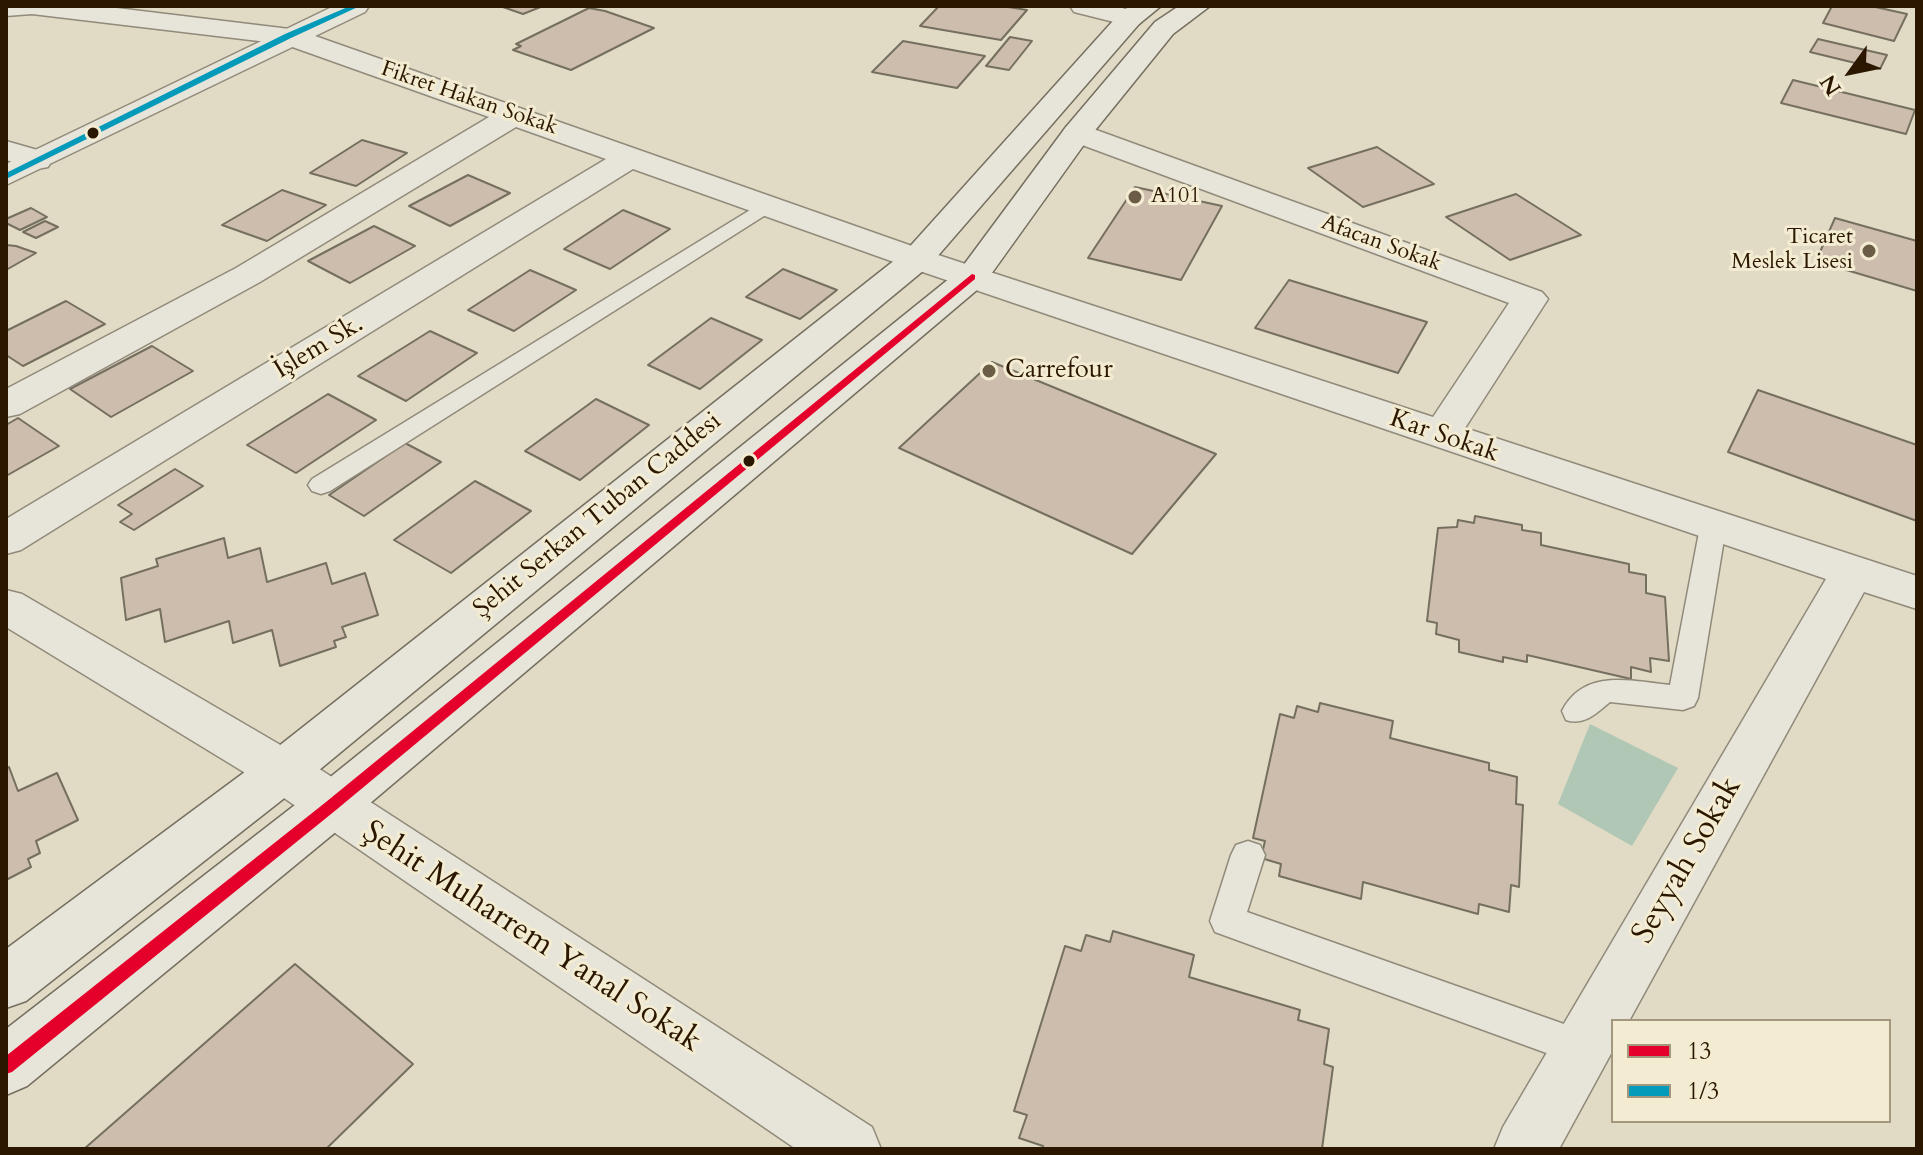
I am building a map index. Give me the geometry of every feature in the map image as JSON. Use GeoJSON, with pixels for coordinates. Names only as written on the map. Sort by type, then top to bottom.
{"type":"FeatureCollection","features":[{"type":"Feature","properties":{"kind":"street","name":"Fikret Hakan Sokak"},"geometry":{"type":"LineString","coordinates":[[6,8],[33,6],[288,36],[917,259]]}},
{"type":"Feature","properties":{"kind":"street"},"geometry":{"type":"LineString","coordinates":[[6,176],[288,36],[356,6]]}},
{"type":"Feature","properties":{"kind":"street"},"geometry":{"type":"LineString","coordinates":[[1083,6],[1139,12]]}},
{"type":"Feature","properties":{"kind":"street","name":"Şehit Serkan Tuban Caddesi"},"geometry":{"type":"LineString","coordinates":[[6,1066],[331,806],[972,277],[1077,133],[1164,28],[1197,6]]}},
{"type":"Feature","properties":{"kind":"street","name":"Şehit Serkan Tuban Caddesi"},"geometry":{"type":"LineString","coordinates":[[6,982],[283,771],[917,259],[1139,12]]}},
{"type":"Feature","properties":{"kind":"street"},"geometry":{"type":"LineString","coordinates":[[6,405],[248,275],[514,115]]}},
{"type":"Feature","properties":{"kind":"street","name":"Afacan Sokak"},"geometry":{"type":"LineString","coordinates":[[1077,133],[1530,299],[1440,436]]}},
{"type":"Feature","properties":{"kind":"street"},"geometry":{"type":"LineString","coordinates":[[6,150],[37,160]]}},
{"type":"Feature","properties":{"kind":"street","name":"İşlem Sk."},"geometry":{"type":"LineString","coordinates":[[6,539],[631,157]]}},
{"type":"Feature","properties":{"kind":"street","name":"Kar Sokak"},"geometry":{"type":"LineString","coordinates":[[917,259],[1917,593]]}},
{"type":"Feature","properties":{"kind":"street","name":"Seyyah Sokak"},"geometry":{"type":"LineString","coordinates":[[1525,1149],[1852,573]]}},
{"type":"Feature","properties":{"kind":"street","name":"Şehit Muharrem Yanal Sokak"},"geometry":{"type":"LineString","coordinates":[[6,606],[283,771],[331,806],[850,1149]]}},
{"type":"Feature","properties":{"kind":"lane"},"geometry":{"type":"LineString","coordinates":[[321,485],[768,205]]}},
{"type":"Feature","properties":{"kind":"lane"},"geometry":{"type":"LineString","coordinates":[[1577,711],[1605,690],[1683,698],[1713,527]]}},
{"type":"Feature","properties":{"kind":"lane"},"geometry":{"type":"LineString","coordinates":[[1248,855],[1227,921],[1582,1048]]}},
{"type":"Feature","properties":{"kind":"shaded area"},"geometry":{"type":"Polygon","coordinates":[[[1590,724],[1678,768],[1632,846],[1558,804],[1590,724]]]}},
{"type":"Feature","properties":{"kind":"building"},"geometry":{"type":"Polygon","coordinates":[[[500,6],[543,6],[523,14],[500,6]]]}},
{"type":"Feature","properties":{"kind":"building"},"geometry":{"type":"Polygon","coordinates":[[[939,6],[1002,6],[1027,10],[1001,40],[920,26],[939,6]]]}},
{"type":"Feature","properties":{"kind":"building"},"geometry":{"type":"Polygon","coordinates":[[[1832,6],[1871,6],[1907,14],[1894,41],[1823,23],[1832,6]]]}},
{"type":"Feature","properties":{"kind":"building"},"geometry":{"type":"Polygon","coordinates":[[[589,8],[654,28],[571,70],[513,50],[521,46],[516,44],[589,8]]]}},
{"type":"Feature","properties":{"kind":"building"},"geometry":{"type":"Polygon","coordinates":[[[1010,37],[1032,41],[1009,70],[986,66],[1010,37]]]}},
{"type":"Feature","properties":{"kind":"building"},"geometry":{"type":"Polygon","coordinates":[[[1818,39],[1887,55],[1880,69],[1810,52],[1818,39]]]}},
{"type":"Feature","properties":{"kind":"building"},"geometry":{"type":"Polygon","coordinates":[[[903,41],[985,56],[957,88],[872,72],[903,41]]]}},
{"type":"Feature","properties":{"kind":"building"},"geometry":{"type":"Polygon","coordinates":[[[1793,80],[1915,110],[1906,134],[1781,103],[1793,80]]]}},
{"type":"Feature","properties":{"kind":"building"},"geometry":{"type":"Polygon","coordinates":[[[362,140],[407,153],[356,186],[310,173],[362,140]]]}},
{"type":"Feature","properties":{"kind":"building"},"geometry":{"type":"Polygon","coordinates":[[[1377,147],[1434,184],[1363,207],[1308,168],[1377,147]]]}},
{"type":"Feature","properties":{"kind":"building"},"geometry":{"type":"Polygon","coordinates":[[[468,175],[510,193],[450,226],[409,206],[468,175]]]}},
{"type":"Feature","properties":{"kind":"building"},"geometry":{"type":"Polygon","coordinates":[[[1135,187],[1222,206],[1181,280],[1088,258],[1135,187]]]}},
{"type":"Feature","properties":{"kind":"building"},"geometry":{"type":"Polygon","coordinates":[[[282,190],[326,205],[267,241],[222,225],[282,190]]]}},
{"type":"Feature","properties":{"kind":"building"},"geometry":{"type":"Polygon","coordinates":[[[1516,194],[1581,235],[1510,260],[1446,217],[1516,194]]]}},
{"type":"Feature","properties":{"kind":"building"},"geometry":{"type":"Polygon","coordinates":[[[31,208],[47,217],[20,230],[6,223],[6,219],[31,208]]]}},
{"type":"Feature","properties":{"kind":"building"},"geometry":{"type":"Polygon","coordinates":[[[623,210],[670,229],[610,269],[564,249],[623,210]]]}},
{"type":"Feature","properties":{"kind":"building","name":"Ticaret Meslek Lisesi"},"geometry":{"type":"Polygon","coordinates":[[[1835,218],[1917,241],[1917,291],[1816,261],[1835,218]]]}},
{"type":"Feature","properties":{"kind":"building"},"geometry":{"type":"Polygon","coordinates":[[[45,221],[58,227],[36,238],[23,232],[45,221]]]}},
{"type":"Feature","properties":{"kind":"building"},"geometry":{"type":"Polygon","coordinates":[[[374,226],[415,246],[350,283],[308,261],[374,226]]]}},
{"type":"Feature","properties":{"kind":"building"},"geometry":{"type":"Polygon","coordinates":[[[6,245],[16,246],[36,253],[6,270],[6,245]]]}},
{"type":"Feature","properties":{"kind":"building"},"geometry":{"type":"Polygon","coordinates":[[[783,269],[837,290],[800,319],[746,297],[783,269]]]}},
{"type":"Feature","properties":{"kind":"building"},"geometry":{"type":"Polygon","coordinates":[[[530,270],[576,290],[514,331],[468,310],[530,270]]]}},
{"type":"Feature","properties":{"kind":"building"},"geometry":{"type":"Polygon","coordinates":[[[1289,280],[1427,322],[1398,373],[1255,328],[1289,280]]]}},
{"type":"Feature","properties":{"kind":"building"},"geometry":{"type":"Polygon","coordinates":[[[66,301],[105,324],[23,366],[6,355],[6,331],[66,301]]]}},
{"type":"Feature","properties":{"kind":"building"},"geometry":{"type":"Polygon","coordinates":[[[711,318],[762,340],[700,389],[648,365],[711,318]]]}},
{"type":"Feature","properties":{"kind":"building"},"geometry":{"type":"Polygon","coordinates":[[[430,331],[477,353],[406,401],[358,376],[430,331]]]}},
{"type":"Feature","properties":{"kind":"building"},"geometry":{"type":"Polygon","coordinates":[[[152,346],[193,371],[111,417],[70,389],[152,346]]]}},
{"type":"Feature","properties":{"kind":"building"},"geometry":{"type":"Polygon","coordinates":[[[992,362],[1216,454],[1132,554],[899,448],[992,362]]]}},
{"type":"Feature","properties":{"kind":"building"},"geometry":{"type":"Polygon","coordinates":[[[1758,390],[1917,445],[1917,521],[1728,452],[1758,390]]]}},
{"type":"Feature","properties":{"kind":"building"},"geometry":{"type":"Polygon","coordinates":[[[328,394],[376,420],[296,473],[247,445],[328,394]]]}},
{"type":"Feature","properties":{"kind":"building"},"geometry":{"type":"Polygon","coordinates":[[[596,399],[649,425],[580,480],[525,451],[596,399]]]}},
{"type":"Feature","properties":{"kind":"building"},"geometry":{"type":"Polygon","coordinates":[[[18,418],[59,446],[6,476],[6,425],[18,418]]]}},
{"type":"Feature","properties":{"kind":"building"},"geometry":{"type":"Polygon","coordinates":[[[405,443],[441,462],[364,516],[329,495],[405,443]]]}},
{"type":"Feature","properties":{"kind":"building"},"geometry":{"type":"Polygon","coordinates":[[[175,469],[203,486],[134,530],[120,522],[132,514],[118,505],[175,469]]]}},
{"type":"Feature","properties":{"kind":"building"},"geometry":{"type":"Polygon","coordinates":[[[475,481],[531,511],[451,573],[394,540],[475,481]]]}},
{"type":"Feature","properties":{"kind":"building"},"geometry":{"type":"Polygon","coordinates":[[[1475,516],[1522,525],[1522,530],[1541,533],[1541,545],[1629,564],[1629,572],[1646,575],[1646,593],[1665,597],[1669,661],[1650,658],[1651,672],[1631,667],[1631,679],[1527,655],[1527,662],[1503,657],[1503,662],[1459,652],[1459,640],[1436,634],[1437,623],[1427,621],[1438,528],[1457,527],[1458,520],[1474,523],[1475,516]]]}},
{"type":"Feature","properties":{"kind":"building"},"geometry":{"type":"Polygon","coordinates":[[[224,538],[228,558],[260,548],[267,582],[326,563],[332,584],[365,573],[378,615],[342,627],[346,637],[334,641],[336,647],[280,666],[272,630],[233,643],[229,621],[165,642],[160,609],[126,620],[121,578],[158,566],[156,559],[224,538]]]}},
{"type":"Feature","properties":{"kind":"building"},"geometry":{"type":"Polygon","coordinates":[[[1320,703],[1393,721],[1390,738],[1489,763],[1489,770],[1517,777],[1516,804],[1523,805],[1519,887],[1511,885],[1509,912],[1479,904],[1478,914],[1363,882],[1361,899],[1279,876],[1281,864],[1261,858],[1265,841],[1253,838],[1280,714],[1294,718],[1297,706],[1318,712],[1320,703]]]}},
{"type":"Feature","properties":{"kind":"building"},"geometry":{"type":"Polygon","coordinates":[[[9,767],[18,791],[57,773],[78,820],[36,841],[40,853],[28,859],[31,867],[6,880],[6,769],[9,767]]]}},
{"type":"Feature","properties":{"kind":"building"},"geometry":{"type":"Polygon","coordinates":[[[1113,931],[1194,955],[1189,977],[1300,1010],[1298,1020],[1329,1029],[1324,1064],[1333,1067],[1322,1149],[1043,1149],[1043,1146],[1019,1138],[1027,1115],[1014,1111],[1065,946],[1081,951],[1086,935],[1110,942],[1113,931]]]}},
{"type":"Feature","properties":{"kind":"building"},"geometry":{"type":"Polygon","coordinates":[[[295,964],[413,1064],[326,1149],[84,1149],[295,964]]]}},
{"type":"Feature","properties":{"kind":"transit line","name":"1/3"},"geometry":{"type":"LineString","coordinates":[[6,176],[288,36],[356,6]]}},
{"type":"Feature","properties":{"kind":"transit line","name":"13"},"geometry":{"type":"LineString","coordinates":[[6,1066],[331,806],[972,277]]}},
{"type":"Feature","properties":{"kind":"place","name":"A101"},"geometry":{"type":"Point","coordinates":[1135,197]}},
{"type":"Feature","properties":{"kind":"place","name":"Ticaret Meslek Lisesi"},"geometry":{"type":"Point","coordinates":[1869,251]}},
{"type":"Feature","properties":{"kind":"place","name":"Carrefour"},"geometry":{"type":"Point","coordinates":[989,371]}}]}
